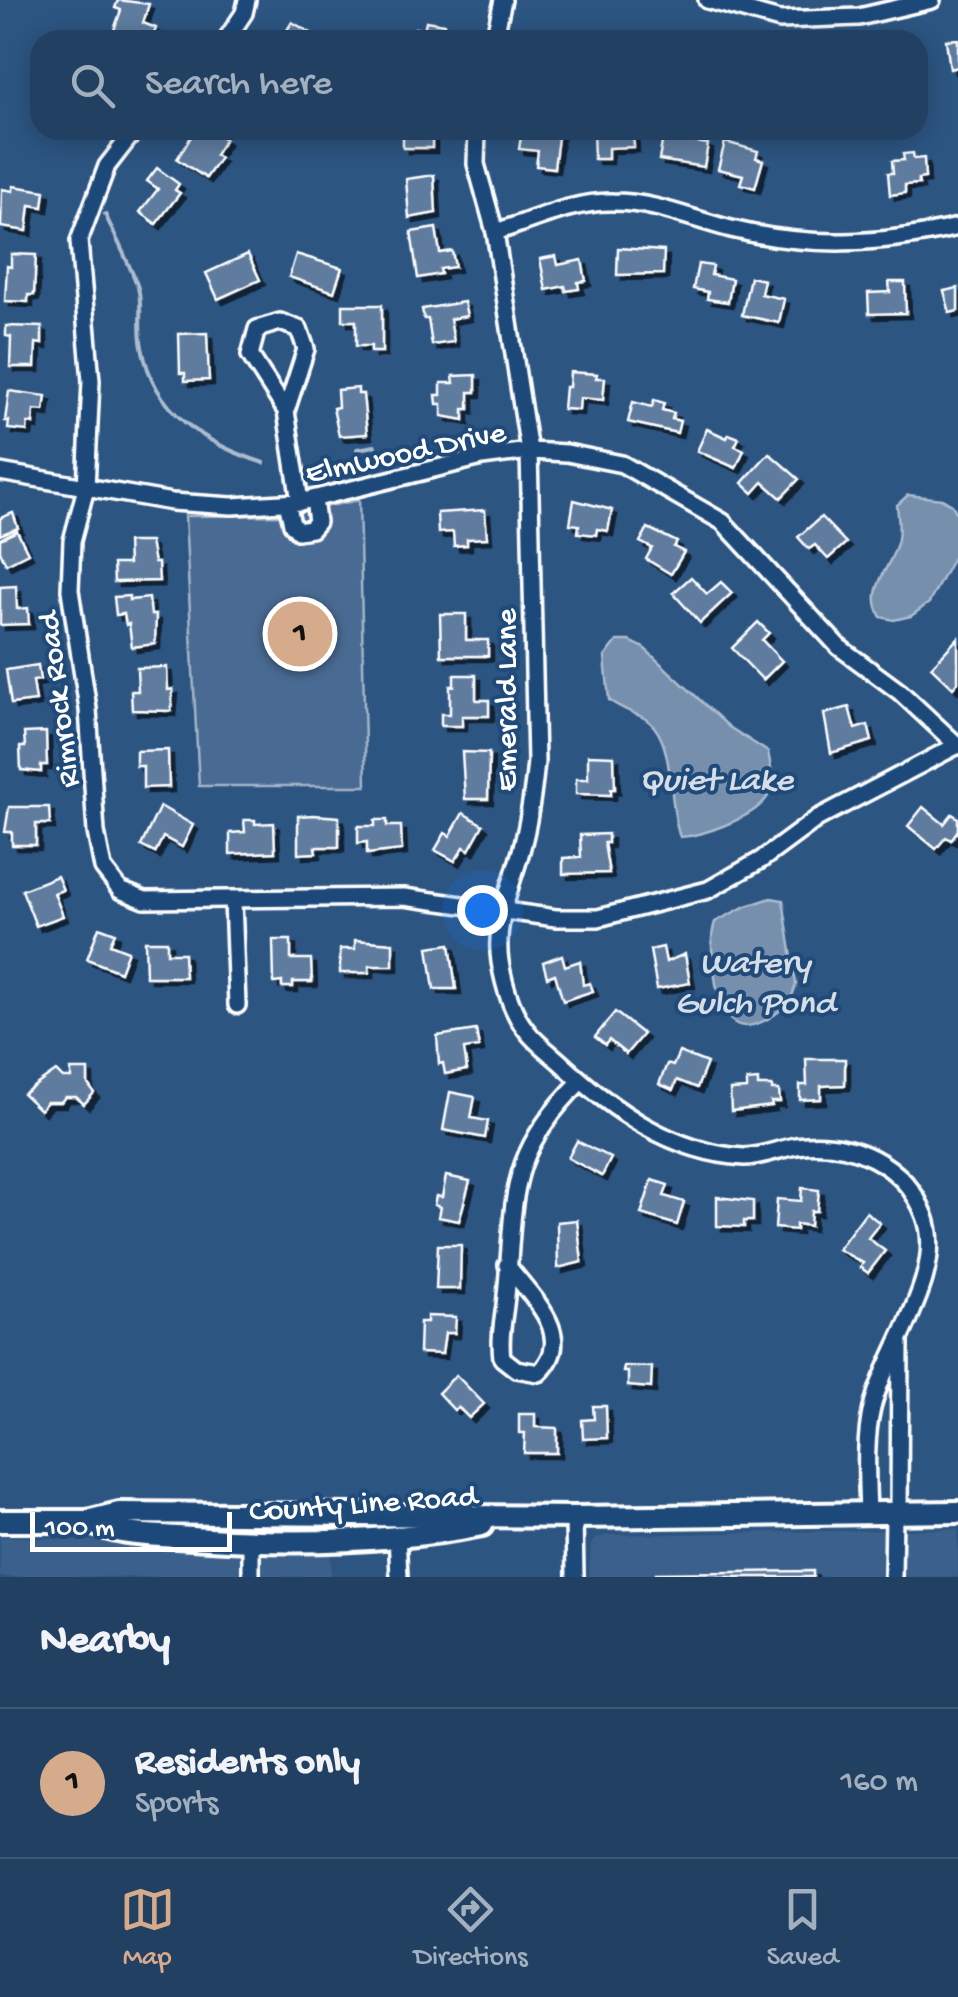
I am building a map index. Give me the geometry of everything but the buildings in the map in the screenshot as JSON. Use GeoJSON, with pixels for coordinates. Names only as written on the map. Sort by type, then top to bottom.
{"type":"FeatureCollection","features":[{"type":"Feature","properties":{"kind":"main road","name":"County Line Road"},"geometry":{"type":"LineString","coordinates":[[0,1521],[87,1522],[119,1513],[574,1516],[958,1512]]}},
{"type":"Feature","properties":{"kind":"main road"},"geometry":{"type":"LineString","coordinates":[[250,1513],[251,1540]]}},
{"type":"Feature","properties":{"kind":"main road","name":"County Line Road"},"geometry":{"type":"LineString","coordinates":[[87,1522],[122,1533],[251,1540],[398,1534],[463,1528],[524,1516]]}},
{"type":"Feature","properties":{"kind":"street"},"geometry":{"type":"LineString","coordinates":[[233,30],[248,0]]}},
{"type":"Feature","properties":{"kind":"street"},"geometry":{"type":"LineString","coordinates":[[496,30],[503,0]]}},
{"type":"Feature","properties":{"kind":"street"},"geometry":{"type":"LineString","coordinates":[[707,0],[780,20],[859,17],[932,0]]}},
{"type":"Feature","properties":{"kind":"street","name":"Rimrock Road"},"geometry":{"type":"LineString","coordinates":[[127,140],[107,166],[79,241],[92,382],[86,488],[72,541],[70,590],[88,709],[96,832],[103,868],[120,890],[145,900],[404,897],[556,918],[598,918],[708,890],[762,860],[818,818],[958,745]]}},
{"type":"Feature","properties":{"kind":"street","name":"Emerald Lane"},"geometry":{"type":"LineString","coordinates":[[477,140],[476,164],[495,232],[529,452],[536,762],[533,799],[502,910],[499,958],[508,996],[526,1030],[581,1081],[643,1128],[694,1149],[747,1157],[798,1146],[838,1144],[874,1157],[901,1178],[925,1216],[931,1258],[872,1410],[868,1514]]}},
{"type":"Feature","properties":{"kind":"street"},"geometry":{"type":"LineString","coordinates":[[495,232],[584,204],[612,202],[646,204],[729,228],[818,242],[872,244],[958,227]]}},
{"type":"Feature","properties":{"kind":"street"},"geometry":{"type":"LineString","coordinates":[[286,410],[306,349],[299,329],[280,322],[257,328],[250,355],[286,410],[302,507]]}},
{"type":"Feature","properties":{"kind":"street","name":"Elmwood Drive"},"geometry":{"type":"LineString","coordinates":[[0,472],[172,502],[302,507],[482,457],[567,453],[622,464],[723,522],[839,647],[900,692],[958,745]]}},
{"type":"Feature","properties":{"kind":"street"},"geometry":{"type":"LineString","coordinates":[[234,900],[237,1005]]}},
{"type":"Feature","properties":{"kind":"street"},"geometry":{"type":"LineString","coordinates":[[507,1266],[547,1319],[556,1338],[553,1360],[538,1374],[516,1370],[502,1358],[499,1338],[512,1202],[526,1153],[554,1108],[581,1081]]}},
{"type":"Feature","properties":{"kind":"street","name":"Emerald Lane"},"geometry":{"type":"LineString","coordinates":[[893,1577],[900,1334]]}},
{"type":"Feature","properties":{"kind":"street"},"geometry":{"type":"LineString","coordinates":[[574,1516],[575,1577]]}},
{"type":"Feature","properties":{"kind":"street"},"geometry":{"type":"LineString","coordinates":[[398,1534],[399,1577]]}},
{"type":"Feature","properties":{"kind":"street"},"geometry":{"type":"LineString","coordinates":[[251,1540],[251,1577]]}},
{"type":"Feature","properties":{"kind":"shaded area"},"geometry":{"type":"Polygon","coordinates":[[[359,500],[366,786],[199,786],[185,516],[284,515],[359,500]]]}},
{"type":"Feature","properties":{"kind":"shaded area"},"geometry":{"type":"Polygon","coordinates":[[[958,1529],[958,1577],[589,1577],[591,1545],[596,1538],[607,1535],[958,1529]]]}},
{"type":"Feature","properties":{"kind":"shaded area"},"geometry":{"type":"Polygon","coordinates":[[[0,1536],[179,1546],[331,1548],[331,1577],[0,1577],[0,1536]]]}},
{"type":"Feature","properties":{"kind":"water"},"geometry":{"type":"Polygon","coordinates":[[[908,495],[942,499],[952,505],[958,515],[957,550],[929,603],[911,616],[894,620],[881,617],[876,597],[898,539],[897,505],[908,495]]]}},
{"type":"Feature","properties":{"kind":"water","name":"Quiet Lake"},"geometry":{"type":"Polygon","coordinates":[[[617,641],[630,641],[644,648],[729,727],[768,752],[771,789],[759,806],[726,825],[680,837],[662,740],[644,718],[609,700],[605,657],[617,641]]]}},
{"type":"Feature","properties":{"kind":"water","name":"Watery Gulch Pond"},"geometry":{"type":"Polygon","coordinates":[[[771,898],[783,900],[796,984],[791,998],[778,1012],[760,1023],[739,1025],[725,1013],[717,991],[713,929],[715,922],[771,898]]]}},
{"type":"Feature","properties":{"kind":"waterway"},"geometry":{"type":"LineString","coordinates":[[105,214],[137,285],[142,347],[158,390],[185,423],[222,446],[264,463]]}},
{"type":"Feature","properties":{"kind":"waterway"},"geometry":{"type":"LineString","coordinates":[[357,449],[375,446]]}},
{"type":"Feature","properties":{"kind":"place","name":"Residents only"},"geometry":{"type":"Point","coordinates":[300,634]}}]}
